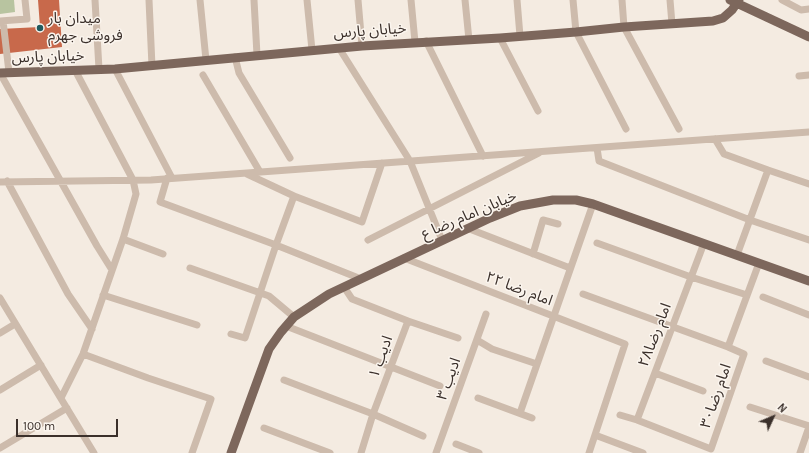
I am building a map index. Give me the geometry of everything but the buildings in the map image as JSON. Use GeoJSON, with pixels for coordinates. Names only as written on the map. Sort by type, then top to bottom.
{"type":"FeatureCollection","features":[{"type":"Feature","properties":{"kind":"main road","name":"خیابان پارس"},"geometry":{"type":"LineString","coordinates":[[3,73],[115,69],[257,54],[426,41],[500,38],[713,21],[723,18],[735,1]]}},
{"type":"Feature","properties":{"kind":"main road"},"geometry":{"type":"LineString","coordinates":[[735,1],[809,37]]}},
{"type":"Feature","properties":{"kind":"main road","name":"خیابان امام رضا ع"},"geometry":{"type":"LineString","coordinates":[[231,453],[269,349],[294,317],[329,294],[467,228],[520,206],[553,200],[576,200],[593,204],[809,281]]}},
{"type":"Feature","properties":{"kind":"street"},"geometry":{"type":"LineString","coordinates":[[25,0],[27,19],[1,21],[3,73],[96,246],[112,270]]}},
{"type":"Feature","properties":{"kind":"street"},"geometry":{"type":"LineString","coordinates":[[95,0],[99,69]]}},
{"type":"Feature","properties":{"kind":"street"},"geometry":{"type":"LineString","coordinates":[[148,0],[152,66]]}},
{"type":"Feature","properties":{"kind":"street"},"geometry":{"type":"LineString","coordinates":[[200,0],[206,60]]}},
{"type":"Feature","properties":{"kind":"street"},"geometry":{"type":"LineString","coordinates":[[254,0],[257,54]]}},
{"type":"Feature","properties":{"kind":"street"},"geometry":{"type":"LineString","coordinates":[[307,0],[312,50]]}},
{"type":"Feature","properties":{"kind":"street"},"geometry":{"type":"LineString","coordinates":[[358,0],[362,46]]}},
{"type":"Feature","properties":{"kind":"street"},"geometry":{"type":"LineString","coordinates":[[411,0],[415,42]]}},
{"type":"Feature","properties":{"kind":"street"},"geometry":{"type":"LineString","coordinates":[[465,0],[469,40]]}},
{"type":"Feature","properties":{"kind":"street"},"geometry":{"type":"LineString","coordinates":[[517,0],[520,36]]}},
{"type":"Feature","properties":{"kind":"street"},"geometry":{"type":"LineString","coordinates":[[573,0],[576,32],[626,129]]}},
{"type":"Feature","properties":{"kind":"street"},"geometry":{"type":"LineString","coordinates":[[622,0],[624,27],[679,129]]}},
{"type":"Feature","properties":{"kind":"street"},"geometry":{"type":"LineString","coordinates":[[670,0],[672,24]]}},
{"type":"Feature","properties":{"kind":"street"},"geometry":{"type":"LineString","coordinates":[[785,1],[805,9]]}},
{"type":"Feature","properties":{"kind":"street"},"geometry":{"type":"LineString","coordinates":[[500,38],[538,111]]}},
{"type":"Feature","properties":{"kind":"street"},"geometry":{"type":"LineString","coordinates":[[426,41],[483,156]]}},
{"type":"Feature","properties":{"kind":"street"},"geometry":{"type":"LineString","coordinates":[[339,48],[410,161],[442,240]]}},
{"type":"Feature","properties":{"kind":"street"},"geometry":{"type":"LineString","coordinates":[[235,57],[239,73],[290,158]]}},
{"type":"Feature","properties":{"kind":"street"},"geometry":{"type":"LineString","coordinates":[[115,69],[169,178],[160,202],[276,244],[361,279]]}},
{"type":"Feature","properties":{"kind":"street"},"geometry":{"type":"LineString","coordinates":[[61,398],[83,354],[123,239],[136,194],[133,180],[75,70]]}},
{"type":"Feature","properties":{"kind":"street"},"geometry":{"type":"LineString","coordinates":[[203,75],[260,172]]}},
{"type":"Feature","properties":{"kind":"street"},"geometry":{"type":"LineString","coordinates":[[799,76],[809,75]]}},
{"type":"Feature","properties":{"kind":"street"},"geometry":{"type":"LineString","coordinates":[[92,329],[68,294],[3,181],[133,180],[169,178],[809,132]]}},
{"type":"Feature","properties":{"kind":"street"},"geometry":{"type":"LineString","coordinates":[[715,139],[724,154],[809,184]]}},
{"type":"Feature","properties":{"kind":"street"},"geometry":{"type":"LineString","coordinates":[[597,148],[599,161],[750,220],[809,240]]}},
{"type":"Feature","properties":{"kind":"street"},"geometry":{"type":"LineString","coordinates":[[368,240],[542,152]]}},
{"type":"Feature","properties":{"kind":"street"},"geometry":{"type":"LineString","coordinates":[[245,173],[294,196],[362,222],[382,163]]}},
{"type":"Feature","properties":{"kind":"street"},"geometry":{"type":"LineString","coordinates":[[737,255],[768,170]]}},
{"type":"Feature","properties":{"kind":"street"},"geometry":{"type":"LineString","coordinates":[[231,334],[245,338],[259,293],[294,196]]}},
{"type":"Feature","properties":{"kind":"street"},"geometry":{"type":"LineString","coordinates":[[520,413],[593,204]]}},
{"type":"Feature","properties":{"kind":"street"},"geometry":{"type":"LineString","coordinates":[[533,254],[543,220],[558,224]]}},
{"type":"Feature","properties":{"kind":"street"},"geometry":{"type":"LineString","coordinates":[[467,228],[570,268]]}},
{"type":"Feature","properties":{"kind":"street"},"geometry":{"type":"LineString","coordinates":[[123,239],[163,254]]}},
{"type":"Feature","properties":{"kind":"street"},"geometry":{"type":"LineString","coordinates":[[598,243],[691,277],[747,295]]}},
{"type":"Feature","properties":{"kind":"street","name":"امام رضا۲۸"},"geometry":{"type":"LineString","coordinates":[[637,420],[704,243]]}},
{"type":"Feature","properties":{"kind":"street","name":"امام رضا ۲۲"},"geometry":{"type":"LineString","coordinates":[[404,258],[625,344],[595,436]]}},
{"type":"Feature","properties":{"kind":"street","name":"امام رضا۳۰"},"geometry":{"type":"LineString","coordinates":[[637,420],[711,451],[744,354],[728,347],[759,263]]}},
{"type":"Feature","properties":{"kind":"street"},"geometry":{"type":"LineString","coordinates":[[190,268],[269,296],[294,317]]}},
{"type":"Feature","properties":{"kind":"street"},"geometry":{"type":"LineString","coordinates":[[344,287],[352,300],[408,321]]}},
{"type":"Feature","properties":{"kind":"street"},"geometry":{"type":"LineString","coordinates":[[583,294],[728,347]]}},
{"type":"Feature","properties":{"kind":"street"},"geometry":{"type":"LineString","coordinates":[[104,295],[197,325]]}},
{"type":"Feature","properties":{"kind":"street"},"geometry":{"type":"LineString","coordinates":[[763,297],[809,315]]}},
{"type":"Feature","properties":{"kind":"street"},"geometry":{"type":"LineString","coordinates":[[0,298],[95,453]]}},
{"type":"Feature","properties":{"kind":"street","name":"ادیب ۳"},"geometry":{"type":"LineString","coordinates":[[436,453],[486,314]]}},
{"type":"Feature","properties":{"kind":"street","name":"ادیب ۱"},"geometry":{"type":"LineString","coordinates":[[361,453],[373,414],[408,321],[458,338]]}},
{"type":"Feature","properties":{"kind":"street"},"geometry":{"type":"LineString","coordinates":[[0,333],[16,324]]}},
{"type":"Feature","properties":{"kind":"street"},"geometry":{"type":"LineString","coordinates":[[286,326],[440,386]]}},
{"type":"Feature","properties":{"kind":"street"},"geometry":{"type":"LineString","coordinates":[[477,340],[492,349],[537,364]]}},
{"type":"Feature","properties":{"kind":"street"},"geometry":{"type":"LineString","coordinates":[[83,354],[211,399],[192,453]]}},
{"type":"Feature","properties":{"kind":"street"},"geometry":{"type":"LineString","coordinates":[[766,361],[809,377]]}},
{"type":"Feature","properties":{"kind":"street"},"geometry":{"type":"LineString","coordinates":[[0,390],[41,365]]}},
{"type":"Feature","properties":{"kind":"street"},"geometry":{"type":"LineString","coordinates":[[655,373],[703,390]]}},
{"type":"Feature","properties":{"kind":"street"},"geometry":{"type":"LineString","coordinates":[[284,380],[373,414],[423,436]]}},
{"type":"Feature","properties":{"kind":"street"},"geometry":{"type":"LineString","coordinates":[[478,398],[532,418]]}},
{"type":"Feature","properties":{"kind":"street"},"geometry":{"type":"LineString","coordinates":[[750,407],[809,426],[800,453]]}},
{"type":"Feature","properties":{"kind":"street"},"geometry":{"type":"LineString","coordinates":[[0,448],[67,408]]}},
{"type":"Feature","properties":{"kind":"street"},"geometry":{"type":"LineString","coordinates":[[620,415],[637,420]]}},
{"type":"Feature","properties":{"kind":"street"},"geometry":{"type":"LineString","coordinates":[[264,428],[330,453]]}},
{"type":"Feature","properties":{"kind":"street"},"geometry":{"type":"LineString","coordinates":[[589,453],[595,436],[643,453]]}},
{"type":"Feature","properties":{"kind":"street"},"geometry":{"type":"LineString","coordinates":[[456,444],[479,453]]}},
{"type":"Feature","properties":{"kind":"green space"},"geometry":{"type":"Polygon","coordinates":[[[0,0],[14,0],[15,12],[0,14],[0,0]]]}},
{"type":"Feature","properties":{"kind":"place","name":"میدان بار فروشی جهرم"},"geometry":{"type":"Point","coordinates":[40,28]}}]}
